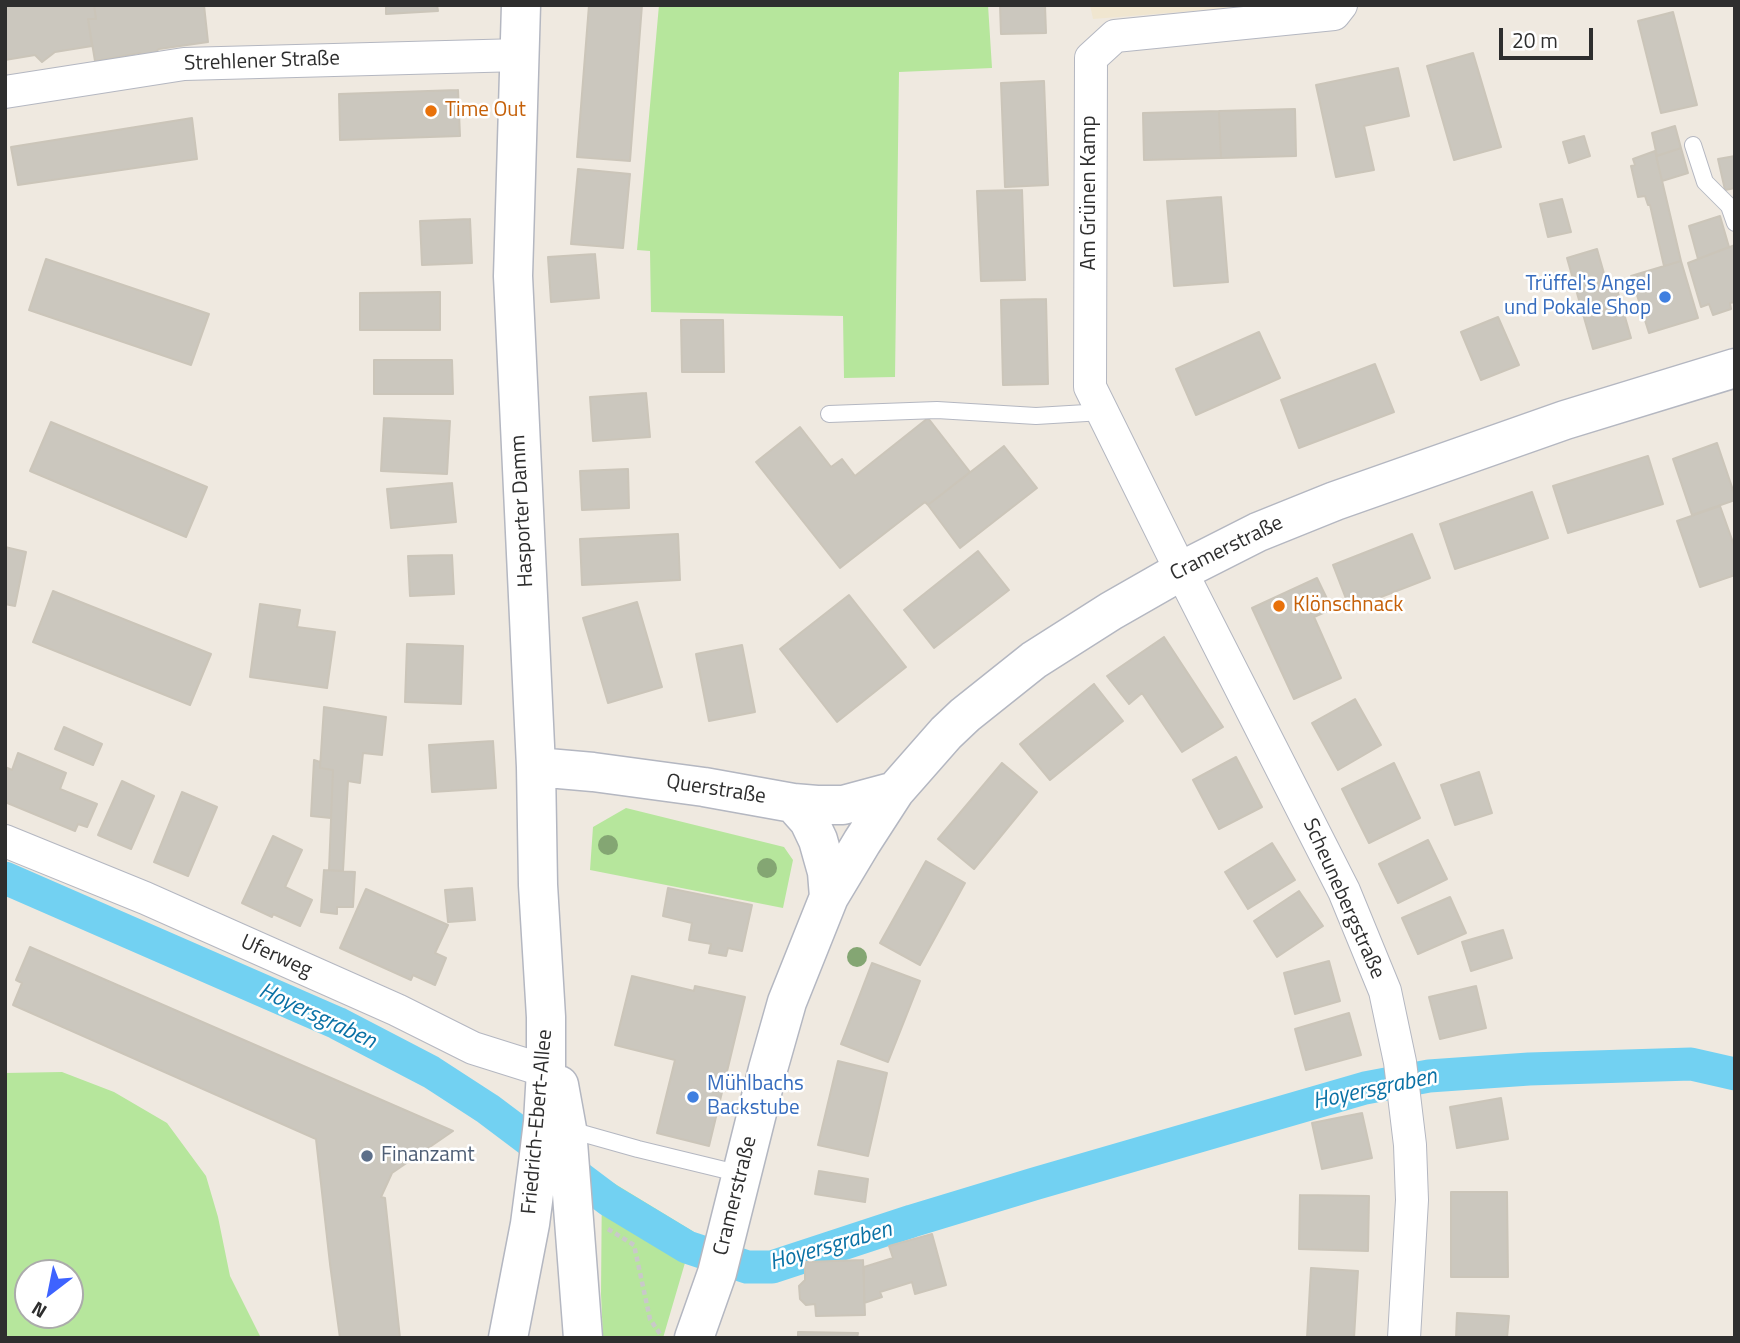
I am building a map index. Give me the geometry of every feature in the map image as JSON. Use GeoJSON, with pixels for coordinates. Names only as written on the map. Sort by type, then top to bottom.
{"type":"FeatureCollection","features":[{"type":"Feature","properties":{"kind":"main road","name":"Hasporter Damm"},"geometry":{"type":"LineString","coordinates":[[521,5],[513,276],[536,767],[538,885],[546,1017]]}},
{"type":"Feature","properties":{"kind":"main road","name":"Cramerstraße"},"geometry":{"type":"LineString","coordinates":[[714,1281],[787,1002],[829,897],[895,791],[946,733],[1034,660],[1181,570],[1258,531],[1565,420],[1735,368]]}},
{"type":"Feature","properties":{"kind":"main road","name":"Querstraße"},"geometry":{"type":"LineString","coordinates":[[536,767],[704,786],[817,805],[843,805],[895,791]]}},
{"type":"Feature","properties":{"kind":"main road","name":"Cramerstraße"},"geometry":{"type":"LineString","coordinates":[[793,803],[809,821],[818,840],[825,864],[829,897]]}},
{"type":"Feature","properties":{"kind":"main road","name":"Friedrich-Ebert-Allee"},"geometry":{"type":"LineString","coordinates":[[546,1017],[545,1071],[554,1140],[572,1197],[583,1338]]}},
{"type":"Feature","properties":{"kind":"main road","name":"Friedrich-Ebert-Allee"},"geometry":{"type":"LineString","coordinates":[[508,1338],[530,1224],[554,1140],[546,1017]]}},
{"type":"Feature","properties":{"kind":"main road"},"geometry":{"type":"LineString","coordinates":[[694,1338],[714,1281]]}},
{"type":"Feature","properties":{"kind":"street","name":"Am Grünen Kamp"},"geometry":{"type":"LineString","coordinates":[[1181,570],[1090,387],[1091,58],[1115,36],[1334,14],[1341,5]]}},
{"type":"Feature","properties":{"kind":"street","name":"Strehlener Straße"},"geometry":{"type":"LineString","coordinates":[[5,92],[184,64],[521,55]]}},
{"type":"Feature","properties":{"kind":"street","name":"Scheunebergstraße"},"geometry":{"type":"LineString","coordinates":[[1181,570],[1344,891],[1385,991],[1402,1077],[1410,1145],[1412,1200],[1404,1338]]}},
{"type":"Feature","properties":{"kind":"street","name":"Uferweg"},"geometry":{"type":"LineString","coordinates":[[5,842],[145,898],[397,1010],[473,1048],[545,1071]]}},
{"type":"Feature","properties":{"kind":"street","name":"Cramerstraße"},"geometry":{"type":"LineString","coordinates":[[710,1338],[714,1281]]}},
{"type":"Feature","properties":{"kind":"lane"},"geometry":{"type":"LineString","coordinates":[[1693,145],[1704,182],[1729,206],[1735,223]]}},
{"type":"Feature","properties":{"kind":"lane"},"geometry":{"type":"LineString","coordinates":[[829,414],[937,410],[1036,416],[1103,412]]}},
{"type":"Feature","properties":{"kind":"lane"},"geometry":{"type":"LineString","coordinates":[[554,1140],[638,1149],[741,1174]]}},
{"type":"Feature","properties":{"kind":"path"},"geometry":{"type":"LineString","coordinates":[[572,1197],[634,1245],[650,1319],[663,1338]]}},
{"type":"Feature","properties":{"kind":"shaded area"},"geometry":{"type":"Polygon","coordinates":[[[1090,5],[1244,5],[1093,19],[1090,5]]]}},
{"type":"Feature","properties":{"kind":"green space"},"geometry":{"type":"Polygon","coordinates":[[[659,5],[988,5],[992,68],[899,72],[895,377],[844,378],[843,316],[651,312],[650,251],[637,250],[659,5]]]}},
{"type":"Feature","properties":{"kind":"green space"},"geometry":{"type":"Polygon","coordinates":[[[626,808],[784,847],[793,860],[783,908],[590,870],[593,827],[626,808]]]}},
{"type":"Feature","properties":{"kind":"green space"},"geometry":{"type":"Polygon","coordinates":[[[62,1072],[114,1092],[167,1123],[206,1176],[218,1217],[230,1276],[261,1338],[5,1338],[5,1073],[62,1072]]]}},
{"type":"Feature","properties":{"kind":"green space"},"geometry":{"type":"Polygon","coordinates":[[[602,1176],[694,1232],[663,1338],[603,1338],[602,1176]]]}},
{"type":"Feature","properties":{"kind":"building"},"geometry":{"type":"Polygon","coordinates":[[[5,5],[94,5],[96,19],[88,19],[92,46],[55,52],[42,62],[35,55],[5,60],[5,5]]]}},
{"type":"Feature","properties":{"kind":"building"},"geometry":{"type":"Polygon","coordinates":[[[94,5],[204,5],[208,42],[159,49],[146,59],[140,53],[95,61],[88,19],[96,19],[94,5]]]}},
{"type":"Feature","properties":{"kind":"building"},"geometry":{"type":"Polygon","coordinates":[[[386,5],[437,5],[438,11],[386,14],[386,5]]]}},
{"type":"Feature","properties":{"kind":"building"},"geometry":{"type":"Polygon","coordinates":[[[589,5],[642,5],[630,161],[577,157],[589,5]]]}},
{"type":"Feature","properties":{"kind":"building"},"geometry":{"type":"Polygon","coordinates":[[[1000,5],[1045,5],[1046,33],[1001,34],[1000,5]]]}},
{"type":"Feature","properties":{"kind":"building"},"geometry":{"type":"Polygon","coordinates":[[[1673,12],[1697,105],[1661,113],[1638,21],[1673,12]]]}},
{"type":"Feature","properties":{"kind":"building"},"geometry":{"type":"Polygon","coordinates":[[[1473,53],[1501,147],[1454,160],[1427,66],[1473,53]]]}},
{"type":"Feature","properties":{"kind":"building"},"geometry":{"type":"Polygon","coordinates":[[[1398,68],[1409,116],[1364,126],[1374,170],[1336,177],[1316,85],[1398,68]]]}},
{"type":"Feature","properties":{"kind":"building"},"geometry":{"type":"Polygon","coordinates":[[[1044,81],[1048,185],[1005,187],[1001,83],[1044,81]]]}},
{"type":"Feature","properties":{"kind":"building"},"geometry":{"type":"Polygon","coordinates":[[[458,90],[460,136],[340,140],[339,94],[458,90]]]}},
{"type":"Feature","properties":{"kind":"building"},"geometry":{"type":"Polygon","coordinates":[[[1295,109],[1296,156],[1221,158],[1219,111],[1295,109]]]}},
{"type":"Feature","properties":{"kind":"building"},"geometry":{"type":"Polygon","coordinates":[[[1219,111],[1221,158],[1144,160],[1143,113],[1219,111]]]}},
{"type":"Feature","properties":{"kind":"building"},"geometry":{"type":"Polygon","coordinates":[[[192,118],[197,159],[18,185],[11,147],[192,118]]]}},
{"type":"Feature","properties":{"kind":"building"},"geometry":{"type":"Polygon","coordinates":[[[1675,126],[1681,148],[1657,156],[1652,133],[1675,126]]]}},
{"type":"Feature","properties":{"kind":"building"},"geometry":{"type":"Polygon","coordinates":[[[1584,136],[1590,156],[1569,163],[1563,142],[1584,136]]]}},
{"type":"Feature","properties":{"kind":"building"},"geometry":{"type":"Polygon","coordinates":[[[1681,148],[1688,173],[1662,181],[1656,156],[1681,148]]]}},
{"type":"Feature","properties":{"kind":"building"},"geometry":{"type":"Polygon","coordinates":[[[1655,151],[1681,261],[1664,266],[1650,205],[1645,196],[1638,197],[1631,166],[1635,165],[1633,159],[1655,151]]]}},
{"type":"Feature","properties":{"kind":"building"},"geometry":{"type":"Polygon","coordinates":[[[1735,156],[1735,188],[1725,190],[1718,159],[1735,156]]]}},
{"type":"Feature","properties":{"kind":"building"},"geometry":{"type":"Polygon","coordinates":[[[578,169],[630,174],[623,248],[571,244],[578,169]]]}},
{"type":"Feature","properties":{"kind":"building"},"geometry":{"type":"Polygon","coordinates":[[[1022,190],[1025,280],[981,281],[977,191],[1022,190]]]}},
{"type":"Feature","properties":{"kind":"building"},"geometry":{"type":"Polygon","coordinates":[[[1221,197],[1228,282],[1174,286],[1167,201],[1221,197]]]}},
{"type":"Feature","properties":{"kind":"building"},"geometry":{"type":"Polygon","coordinates":[[[1562,199],[1571,232],[1548,237],[1540,204],[1562,199]]]}},
{"type":"Feature","properties":{"kind":"building"},"geometry":{"type":"Polygon","coordinates":[[[1720,216],[1729,247],[1698,259],[1689,226],[1720,216]]]}},
{"type":"Feature","properties":{"kind":"building"},"geometry":{"type":"Polygon","coordinates":[[[470,219],[472,263],[422,265],[420,221],[470,219]]]}},
{"type":"Feature","properties":{"kind":"building"},"geometry":{"type":"Polygon","coordinates":[[[1735,245],[1735,302],[1730,303],[1731,309],[1713,315],[1709,304],[1701,307],[1688,263],[1735,245]]]}},
{"type":"Feature","properties":{"kind":"building"},"geometry":{"type":"Polygon","coordinates":[[[1597,249],[1609,291],[1617,289],[1631,338],[1593,349],[1567,258],[1597,249]]]}},
{"type":"Feature","properties":{"kind":"building"},"geometry":{"type":"Polygon","coordinates":[[[595,254],[599,298],[551,302],[548,257],[595,254]]]}},
{"type":"Feature","properties":{"kind":"building"},"geometry":{"type":"Polygon","coordinates":[[[46,259],[209,314],[191,365],[29,310],[46,259]]]}},
{"type":"Feature","properties":{"kind":"building","name":"Trüffel's Angel und Pokale Shop"},"geometry":{"type":"Polygon","coordinates":[[[1681,261],[1698,318],[1649,333],[1631,276],[1681,261]]]}},
{"type":"Feature","properties":{"kind":"building"},"geometry":{"type":"Polygon","coordinates":[[[440,292],[440,330],[360,330],[360,293],[440,292]]]}},
{"type":"Feature","properties":{"kind":"building"},"geometry":{"type":"Polygon","coordinates":[[[1046,299],[1048,384],[1003,385],[1001,300],[1046,299]]]}},
{"type":"Feature","properties":{"kind":"building"},"geometry":{"type":"Polygon","coordinates":[[[1498,317],[1519,365],[1481,380],[1461,332],[1498,317]]]}},
{"type":"Feature","properties":{"kind":"building"},"geometry":{"type":"Polygon","coordinates":[[[681,320],[723,320],[724,372],[682,372],[681,320]]]}},
{"type":"Feature","properties":{"kind":"building"},"geometry":{"type":"Polygon","coordinates":[[[1259,332],[1280,378],[1196,415],[1176,369],[1259,332]]]}},
{"type":"Feature","properties":{"kind":"building"},"geometry":{"type":"Polygon","coordinates":[[[374,360],[452,360],[453,394],[374,394],[374,360]]]}},
{"type":"Feature","properties":{"kind":"building"},"geometry":{"type":"Polygon","coordinates":[[[1375,364],[1394,412],[1299,448],[1281,400],[1375,364]]]}},
{"type":"Feature","properties":{"kind":"building"},"geometry":{"type":"Polygon","coordinates":[[[646,393],[650,437],[593,441],[590,397],[646,393]]]}},
{"type":"Feature","properties":{"kind":"building"},"geometry":{"type":"Polygon","coordinates":[[[384,418],[450,421],[447,474],[381,471],[384,418]]]}},
{"type":"Feature","properties":{"kind":"building"},"geometry":{"type":"Polygon","coordinates":[[[928,418],[970,472],[928,505],[925,502],[840,568],[756,462],[800,427],[831,467],[842,459],[855,476],[928,418]]]}},
{"type":"Feature","properties":{"kind":"building"},"geometry":{"type":"Polygon","coordinates":[[[51,422],[207,487],[186,537],[30,471],[51,422]]]}},
{"type":"Feature","properties":{"kind":"building"},"geometry":{"type":"Polygon","coordinates":[[[1717,443],[1735,500],[1692,515],[1673,459],[1717,443]]]}},
{"type":"Feature","properties":{"kind":"building"},"geometry":{"type":"Polygon","coordinates":[[[1004,446],[1037,488],[960,548],[928,505],[1004,446]]]}},
{"type":"Feature","properties":{"kind":"building"},"geometry":{"type":"Polygon","coordinates":[[[1648,456],[1663,504],[1568,533],[1553,486],[1648,456]]]}},
{"type":"Feature","properties":{"kind":"building"},"geometry":{"type":"Polygon","coordinates":[[[628,469],[629,508],[582,510],[580,471],[628,469]]]}},
{"type":"Feature","properties":{"kind":"building"},"geometry":{"type":"Polygon","coordinates":[[[452,483],[456,522],[391,528],[387,489],[452,483]]]}},
{"type":"Feature","properties":{"kind":"building"},"geometry":{"type":"Polygon","coordinates":[[[1532,492],[1548,538],[1455,569],[1440,524],[1532,492]]]}},
{"type":"Feature","properties":{"kind":"building"},"geometry":{"type":"Polygon","coordinates":[[[1720,506],[1735,548],[1735,575],[1700,587],[1677,521],[1720,506]]]}},
{"type":"Feature","properties":{"kind":"building"},"geometry":{"type":"Polygon","coordinates":[[[678,534],[680,580],[582,585],[580,539],[678,534]]]}},
{"type":"Feature","properties":{"kind":"building"},"geometry":{"type":"Polygon","coordinates":[[[1412,534],[1430,578],[1350,609],[1333,565],[1412,534]]]}},
{"type":"Feature","properties":{"kind":"building"},"geometry":{"type":"Polygon","coordinates":[[[5,547],[26,552],[15,606],[5,604],[5,547]]]}},
{"type":"Feature","properties":{"kind":"building"},"geometry":{"type":"Polygon","coordinates":[[[978,551],[1009,590],[934,648],[904,610],[978,551]]]}},
{"type":"Feature","properties":{"kind":"building"},"geometry":{"type":"Polygon","coordinates":[[[452,555],[454,594],[410,596],[408,556],[452,555]]]}},
{"type":"Feature","properties":{"kind":"building"},"geometry":{"type":"Polygon","coordinates":[[[1317,578],[1332,609],[1314,617],[1341,678],[1294,699],[1252,608],[1317,578]]]}},
{"type":"Feature","properties":{"kind":"building"},"geometry":{"type":"Polygon","coordinates":[[[53,591],[211,654],[190,705],[33,642],[53,591]]]}},
{"type":"Feature","properties":{"kind":"building"},"geometry":{"type":"Polygon","coordinates":[[[849,595],[906,667],[837,722],[780,649],[849,595]]]}},
{"type":"Feature","properties":{"kind":"building"},"geometry":{"type":"Polygon","coordinates":[[[637,602],[662,687],[608,703],[583,618],[637,602]]]}},
{"type":"Feature","properties":{"kind":"building"},"geometry":{"type":"Polygon","coordinates":[[[260,604],[300,610],[297,627],[335,632],[327,688],[250,677],[260,604]]]}},
{"type":"Feature","properties":{"kind":"building"},"geometry":{"type":"Polygon","coordinates":[[[1164,637],[1223,727],[1182,752],[1142,693],[1129,704],[1107,676],[1164,637]]]}},
{"type":"Feature","properties":{"kind":"building"},"geometry":{"type":"Polygon","coordinates":[[[407,644],[463,646],[461,704],[405,702],[407,644]]]}},
{"type":"Feature","properties":{"kind":"building"},"geometry":{"type":"Polygon","coordinates":[[[742,645],[755,712],[709,721],[696,654],[742,645]]]}},
{"type":"Feature","properties":{"kind":"building"},"geometry":{"type":"Polygon","coordinates":[[[1094,684],[1123,721],[1050,780],[1020,744],[1094,684]]]}},
{"type":"Feature","properties":{"kind":"building"},"geometry":{"type":"Polygon","coordinates":[[[1355,699],[1381,745],[1338,770],[1312,723],[1355,699]]]}},
{"type":"Feature","properties":{"kind":"building"},"geometry":{"type":"Polygon","coordinates":[[[324,707],[386,717],[382,755],[363,753],[360,783],[348,781],[343,871],[329,870],[333,770],[320,768],[324,707]]]}},
{"type":"Feature","properties":{"kind":"building"},"geometry":{"type":"Polygon","coordinates":[[[64,727],[102,744],[93,765],[55,749],[64,727]]]}},
{"type":"Feature","properties":{"kind":"building"},"geometry":{"type":"Polygon","coordinates":[[[493,741],[496,788],[432,792],[429,745],[493,741]]]}},
{"type":"Feature","properties":{"kind":"building"},"geometry":{"type":"Polygon","coordinates":[[[18,753],[66,773],[60,789],[97,804],[87,827],[78,824],[75,831],[5,802],[5,767],[12,770],[18,753]]]}},
{"type":"Feature","properties":{"kind":"building"},"geometry":{"type":"Polygon","coordinates":[[[1236,757],[1262,807],[1219,829],[1193,780],[1236,757]]]}},
{"type":"Feature","properties":{"kind":"building"},"geometry":{"type":"Polygon","coordinates":[[[314,760],[320,762],[320,768],[333,770],[331,818],[311,816],[314,760]]]}},
{"type":"Feature","properties":{"kind":"building"},"geometry":{"type":"Polygon","coordinates":[[[1002,763],[1037,792],[974,869],[938,839],[1002,763]]]}},
{"type":"Feature","properties":{"kind":"building"},"geometry":{"type":"Polygon","coordinates":[[[1394,763],[1420,818],[1369,843],[1342,789],[1394,763]]]}},
{"type":"Feature","properties":{"kind":"building"},"geometry":{"type":"Polygon","coordinates":[[[1479,772],[1492,813],[1455,825],[1441,785],[1479,772]]]}},
{"type":"Feature","properties":{"kind":"building"},"geometry":{"type":"Polygon","coordinates":[[[122,781],[154,796],[131,849],[98,835],[122,781]]]}},
{"type":"Feature","properties":{"kind":"building"},"geometry":{"type":"Polygon","coordinates":[[[182,792],[217,807],[188,876],[154,862],[182,792]]]}},
{"type":"Feature","properties":{"kind":"building"},"geometry":{"type":"Polygon","coordinates":[[[273,836],[302,850],[285,887],[312,900],[300,926],[242,903],[273,836]]]}},
{"type":"Feature","properties":{"kind":"building"},"geometry":{"type":"Polygon","coordinates":[[[1428,840],[1447,879],[1398,903],[1379,864],[1428,840]]]}},
{"type":"Feature","properties":{"kind":"building"},"geometry":{"type":"Polygon","coordinates":[[[1272,843],[1295,880],[1248,909],[1225,872],[1272,843]]]}},
{"type":"Feature","properties":{"kind":"building"},"geometry":{"type":"Polygon","coordinates":[[[926,861],[965,883],[920,965],[880,943],[926,861]]]}},
{"type":"Feature","properties":{"kind":"building"},"geometry":{"type":"Polygon","coordinates":[[[324,870],[355,872],[353,907],[337,907],[337,914],[321,912],[324,870]]]}},
{"type":"Feature","properties":{"kind":"building"},"geometry":{"type":"Polygon","coordinates":[[[472,888],[475,920],[448,922],[445,890],[472,888]]]}},
{"type":"Feature","properties":{"kind":"building"},"geometry":{"type":"Polygon","coordinates":[[[668,888],[752,905],[742,951],[728,948],[726,956],[709,953],[711,944],[689,940],[692,923],[663,916],[668,888]]]}},
{"type":"Feature","properties":{"kind":"building"},"geometry":{"type":"Polygon","coordinates":[[[366,889],[448,925],[435,953],[446,958],[435,985],[413,975],[411,980],[340,948],[366,889]]]}},
{"type":"Feature","properties":{"kind":"building"},"geometry":{"type":"Polygon","coordinates":[[[1299,891],[1323,926],[1277,957],[1254,921],[1299,891]]]}},
{"type":"Feature","properties":{"kind":"building"},"geometry":{"type":"Polygon","coordinates":[[[1450,897],[1466,933],[1418,954],[1402,918],[1450,897]]]}},
{"type":"Feature","properties":{"kind":"building"},"geometry":{"type":"Polygon","coordinates":[[[1503,930],[1512,958],[1471,971],[1462,942],[1503,930]]]}},
{"type":"Feature","properties":{"kind":"building","name":"Finanzamt"},"geometry":{"type":"Polygon","coordinates":[[[30,947],[453,1131],[392,1173],[381,1197],[385,1198],[400,1338],[340,1338],[316,1139],[13,1005],[22,983],[16,980],[30,947]]]}},
{"type":"Feature","properties":{"kind":"building"},"geometry":{"type":"Polygon","coordinates":[[[1329,961],[1340,1001],[1295,1014],[1284,973],[1329,961]]]}},
{"type":"Feature","properties":{"kind":"building"},"geometry":{"type":"Polygon","coordinates":[[[872,963],[920,981],[888,1062],[841,1044],[872,963]]]}},
{"type":"Feature","properties":{"kind":"building","name":"Mühlbachs Backstube"},"geometry":{"type":"Polygon","coordinates":[[[632,976],[694,991],[695,986],[745,997],[709,1146],[657,1133],[675,1060],[615,1045],[632,976]]]}},
{"type":"Feature","properties":{"kind":"building"},"geometry":{"type":"Polygon","coordinates":[[[1476,986],[1486,1028],[1440,1039],[1429,997],[1476,986]]]}},
{"type":"Feature","properties":{"kind":"building"},"geometry":{"type":"Polygon","coordinates":[[[1349,1013],[1361,1055],[1306,1070],[1295,1029],[1349,1013]]]}},
{"type":"Feature","properties":{"kind":"building"},"geometry":{"type":"Polygon","coordinates":[[[838,1061],[887,1073],[868,1156],[818,1145],[838,1061]]]}},
{"type":"Feature","properties":{"kind":"building"},"geometry":{"type":"Polygon","coordinates":[[[1501,1098],[1508,1139],[1457,1148],[1450,1107],[1501,1098]]]}},
{"type":"Feature","properties":{"kind":"building"},"geometry":{"type":"Polygon","coordinates":[[[1362,1113],[1372,1158],[1322,1169],[1312,1123],[1362,1113]]]}},
{"type":"Feature","properties":{"kind":"building"},"geometry":{"type":"Polygon","coordinates":[[[819,1171],[868,1179],[865,1202],[815,1194],[819,1171]]]}},
{"type":"Feature","properties":{"kind":"building"},"geometry":{"type":"Polygon","coordinates":[[[1451,1192],[1507,1192],[1508,1277],[1451,1277],[1451,1192]]]}},
{"type":"Feature","properties":{"kind":"building"},"geometry":{"type":"Polygon","coordinates":[[[1300,1195],[1369,1196],[1368,1251],[1299,1249],[1300,1195]]]}},
{"type":"Feature","properties":{"kind":"building"},"geometry":{"type":"Polygon","coordinates":[[[932,1234],[946,1285],[915,1294],[912,1282],[880,1292],[882,1297],[864,1303],[864,1267],[893,1258],[889,1246],[932,1234]]]}},
{"type":"Feature","properties":{"kind":"building"},"geometry":{"type":"Polygon","coordinates":[[[863,1260],[865,1315],[816,1316],[815,1304],[806,1305],[800,1299],[799,1286],[805,1280],[805,1262],[863,1260]]]}},
{"type":"Feature","properties":{"kind":"building"},"geometry":{"type":"Polygon","coordinates":[[[1311,1268],[1358,1271],[1354,1338],[1307,1338],[1311,1268]]]}},
{"type":"Feature","properties":{"kind":"building"},"geometry":{"type":"Polygon","coordinates":[[[1457,1313],[1509,1316],[1507,1338],[1456,1338],[1457,1313]]]}},
{"type":"Feature","properties":{"kind":"building"},"geometry":{"type":"Polygon","coordinates":[[[798,1332],[858,1333],[857,1338],[798,1338],[798,1332]]]}},
{"type":"Feature","properties":{"kind":"waterway","name":"Hoyersgraben"},"geometry":{"type":"LineString","coordinates":[[5,878],[337,1023],[431,1072],[488,1109],[609,1200],[687,1247],[747,1267],[772,1267],[1034,1184],[1365,1088],[1429,1076],[1529,1069],[1691,1064],[1735,1074]]}},
{"type":"Feature","properties":{"kind":"place","name":"Time Out"},"geometry":{"type":"Point","coordinates":[431,111]}},
{"type":"Feature","properties":{"kind":"place","name":"Trüffel's Angel und Pokale Shop"},"geometry":{"type":"Point","coordinates":[1665,297]}},
{"type":"Feature","properties":{"kind":"place","name":"Klönschnack"},"geometry":{"type":"Point","coordinates":[1279,606]}},
{"type":"Feature","properties":{"kind":"place","name":"Mühlbachs Backstube"},"geometry":{"type":"Point","coordinates":[693,1097]}},
{"type":"Feature","properties":{"kind":"place","name":"Finanzamt"},"geometry":{"type":"Point","coordinates":[367,1156]}}]}
